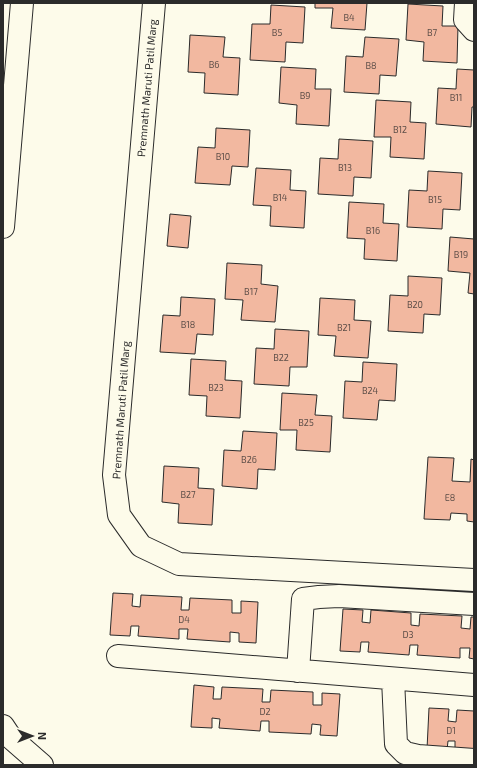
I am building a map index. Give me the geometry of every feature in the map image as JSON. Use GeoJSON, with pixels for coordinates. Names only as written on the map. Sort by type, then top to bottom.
{"type":"FeatureCollection","features":[{"type":"Feature","properties":{"kind":"main road"},"geometry":{"type":"LineString","coordinates":[[3,227],[22,3]]}},
{"type":"Feature","properties":{"kind":"main road","name":"Premnath Maruti Patil Marg"},"geometry":{"type":"LineString","coordinates":[[154,3],[114,475],[119,515],[141,546],[179,564],[474,580]]}},
{"type":"Feature","properties":{"kind":"main road"},"geometry":{"type":"LineString","coordinates":[[466,3],[465,20],[474,30]]}},
{"type":"Feature","properties":{"kind":"main road"},"geometry":{"type":"LineString","coordinates":[[298,671],[303,599],[339,596],[474,604]]}},
{"type":"Feature","properties":{"kind":"main road"},"geometry":{"type":"LineString","coordinates":[[118,656],[474,685]]}},
{"type":"Feature","properties":{"kind":"main road"},"geometry":{"type":"LineString","coordinates":[[393,679],[396,744],[405,752],[418,756],[474,760]]}},
{"type":"Feature","properties":{"kind":"main road"},"geometry":{"type":"LineString","coordinates":[[3,726],[11,738],[42,765]]}},
{"type":"Feature","properties":{"kind":"building"},"geometry":{"type":"Polygon","coordinates":[[[315,3],[367,3],[365,30],[331,28],[333,8],[315,8],[315,3]]]}},
{"type":"Feature","properties":{"kind":"building"},"geometry":{"type":"Polygon","coordinates":[[[408,4],[443,6],[442,26],[458,26],[457,63],[423,61],[424,42],[406,40],[408,4]]]}},
{"type":"Feature","properties":{"kind":"building"},"geometry":{"type":"Polygon","coordinates":[[[271,5],[305,7],[303,43],[286,42],[285,62],[250,60],[252,24],[270,24],[271,5]]]}},
{"type":"Feature","properties":{"kind":"building"},"geometry":{"type":"Polygon","coordinates":[[[190,35],[225,37],[223,57],[240,58],[238,95],[204,93],[205,73],[188,72],[190,35]]]}},
{"type":"Feature","properties":{"kind":"building"},"geometry":{"type":"Polygon","coordinates":[[[365,37],[399,39],[396,76],[380,75],[379,94],[344,92],[346,56],[363,57],[365,37]]]}},
{"type":"Feature","properties":{"kind":"building"},"geometry":{"type":"Polygon","coordinates":[[[281,67],[316,69],[315,89],[331,89],[329,126],[296,124],[297,105],[279,103],[281,67]]]}},
{"type":"Feature","properties":{"kind":"building"},"geometry":{"type":"Polygon","coordinates":[[[457,69],[474,70],[474,107],[472,107],[471,127],[436,124],[438,88],[456,89],[457,69]]]}},
{"type":"Feature","properties":{"kind":"building"},"geometry":{"type":"Polygon","coordinates":[[[376,100],[411,102],[410,122],[426,123],[424,159],[390,157],[391,137],[374,137],[376,100]]]}},
{"type":"Feature","properties":{"kind":"building"},"geometry":{"type":"Polygon","coordinates":[[[216,128],[250,130],[248,167],[232,166],[230,185],[195,183],[198,147],[215,148],[216,128]]]}},
{"type":"Feature","properties":{"kind":"building"},"geometry":{"type":"Polygon","coordinates":[[[339,139],[373,141],[371,178],[354,177],[353,196],[318,194],[320,158],[338,159],[339,139]]]}},
{"type":"Feature","properties":{"kind":"building"},"geometry":{"type":"Polygon","coordinates":[[[256,168],[291,170],[290,190],[306,191],[304,228],[270,226],[271,206],[253,205],[256,168]]]}},
{"type":"Feature","properties":{"kind":"building"},"geometry":{"type":"Polygon","coordinates":[[[428,171],[462,173],[460,210],[443,209],[442,229],[407,227],[409,190],[427,191],[428,171]]]}},
{"type":"Feature","properties":{"kind":"building"},"geometry":{"type":"Polygon","coordinates":[[[349,202],[384,204],[383,223],[399,224],[397,261],[364,259],[365,239],[347,238],[349,202]]]}},
{"type":"Feature","properties":{"kind":"building"},"geometry":{"type":"Polygon","coordinates":[[[170,214],[191,216],[188,248],[167,246],[170,214]]]}},
{"type":"Feature","properties":{"kind":"building"},"geometry":{"type":"Polygon","coordinates":[[[450,237],[474,239],[474,294],[468,293],[470,273],[448,271],[450,237]]]}},
{"type":"Feature","properties":{"kind":"building"},"geometry":{"type":"Polygon","coordinates":[[[227,263],[262,265],[261,284],[278,286],[275,322],[241,320],[243,300],[225,299],[227,263]]]}},
{"type":"Feature","properties":{"kind":"building"},"geometry":{"type":"Polygon","coordinates":[[[408,276],[442,278],[440,315],[424,314],[423,333],[388,331],[390,295],[408,296],[408,276]]]}},
{"type":"Feature","properties":{"kind":"building"},"geometry":{"type":"Polygon","coordinates":[[[181,297],[215,299],[213,335],[197,334],[195,354],[160,352],[163,315],[180,316],[181,297]]]}},
{"type":"Feature","properties":{"kind":"building"},"geometry":{"type":"Polygon","coordinates":[[[320,298],[355,300],[354,320],[371,321],[368,358],[334,356],[336,336],[318,335],[320,298]]]}},
{"type":"Feature","properties":{"kind":"building"},"geometry":{"type":"Polygon","coordinates":[[[275,329],[309,331],[307,367],[290,367],[289,386],[254,384],[256,348],[274,349],[275,329]]]}},
{"type":"Feature","properties":{"kind":"building"},"geometry":{"type":"Polygon","coordinates":[[[191,359],[226,361],[225,380],[242,381],[240,418],[206,416],[207,396],[189,395],[191,359]]]}},
{"type":"Feature","properties":{"kind":"building"},"geometry":{"type":"Polygon","coordinates":[[[363,362],[397,364],[395,401],[379,400],[377,420],[343,418],[345,381],[362,382],[363,362]]]}},
{"type":"Feature","properties":{"kind":"building"},"geometry":{"type":"Polygon","coordinates":[[[282,393],[317,395],[315,415],[332,416],[330,452],[296,450],[297,430],[280,430],[282,393]]]}},
{"type":"Feature","properties":{"kind":"building"},"geometry":{"type":"Polygon","coordinates":[[[243,431],[277,433],[275,470],[258,469],[257,489],[222,486],[224,450],[241,451],[243,431]]]}},
{"type":"Feature","properties":{"kind":"building"},"geometry":{"type":"Polygon","coordinates":[[[428,457],[454,458],[452,481],[470,482],[471,459],[474,460],[474,522],[467,521],[467,514],[451,513],[450,520],[424,519],[428,457]]]}},
{"type":"Feature","properties":{"kind":"building"},"geometry":{"type":"Polygon","coordinates":[[[164,466],[199,468],[198,488],[214,489],[212,525],[178,523],[179,504],[162,502],[164,466]]]}},
{"type":"Feature","properties":{"kind":"building"},"geometry":{"type":"Polygon","coordinates":[[[113,593],[133,594],[132,606],[140,607],[141,595],[182,597],[181,610],[189,610],[190,598],[232,600],[232,613],[241,613],[241,601],[258,602],[256,643],[239,642],[239,633],[230,632],[230,642],[187,639],[188,629],[179,629],[179,639],[138,636],[139,626],[131,626],[130,636],[110,635],[113,593]]]}},
{"type":"Feature","properties":{"kind":"building"},"geometry":{"type":"Polygon","coordinates":[[[343,609],[363,610],[362,622],[370,623],[371,610],[411,613],[411,625],[419,626],[420,614],[462,616],[461,628],[470,629],[471,617],[474,617],[474,659],[469,658],[470,648],[460,648],[460,658],[417,655],[418,645],[410,645],[409,655],[368,652],[369,642],[361,642],[360,652],[340,651],[343,609]]]}},
{"type":"Feature","properties":{"kind":"building"},"geometry":{"type":"Polygon","coordinates":[[[194,685],[214,687],[213,699],[221,699],[222,687],[263,689],[262,702],[270,702],[271,690],[313,692],[313,705],[322,705],[322,693],[340,694],[337,736],[320,735],[321,725],[312,724],[311,734],[269,732],[269,721],[261,721],[260,731],[219,728],[220,719],[212,718],[212,728],[191,727],[194,685]]]}},
{"type":"Feature","properties":{"kind":"building"},"geometry":{"type":"Polygon","coordinates":[[[429,708],[449,709],[448,721],[456,722],[457,710],[474,711],[474,752],[455,751],[455,741],[448,741],[447,750],[427,749],[429,708]]]}}]}
